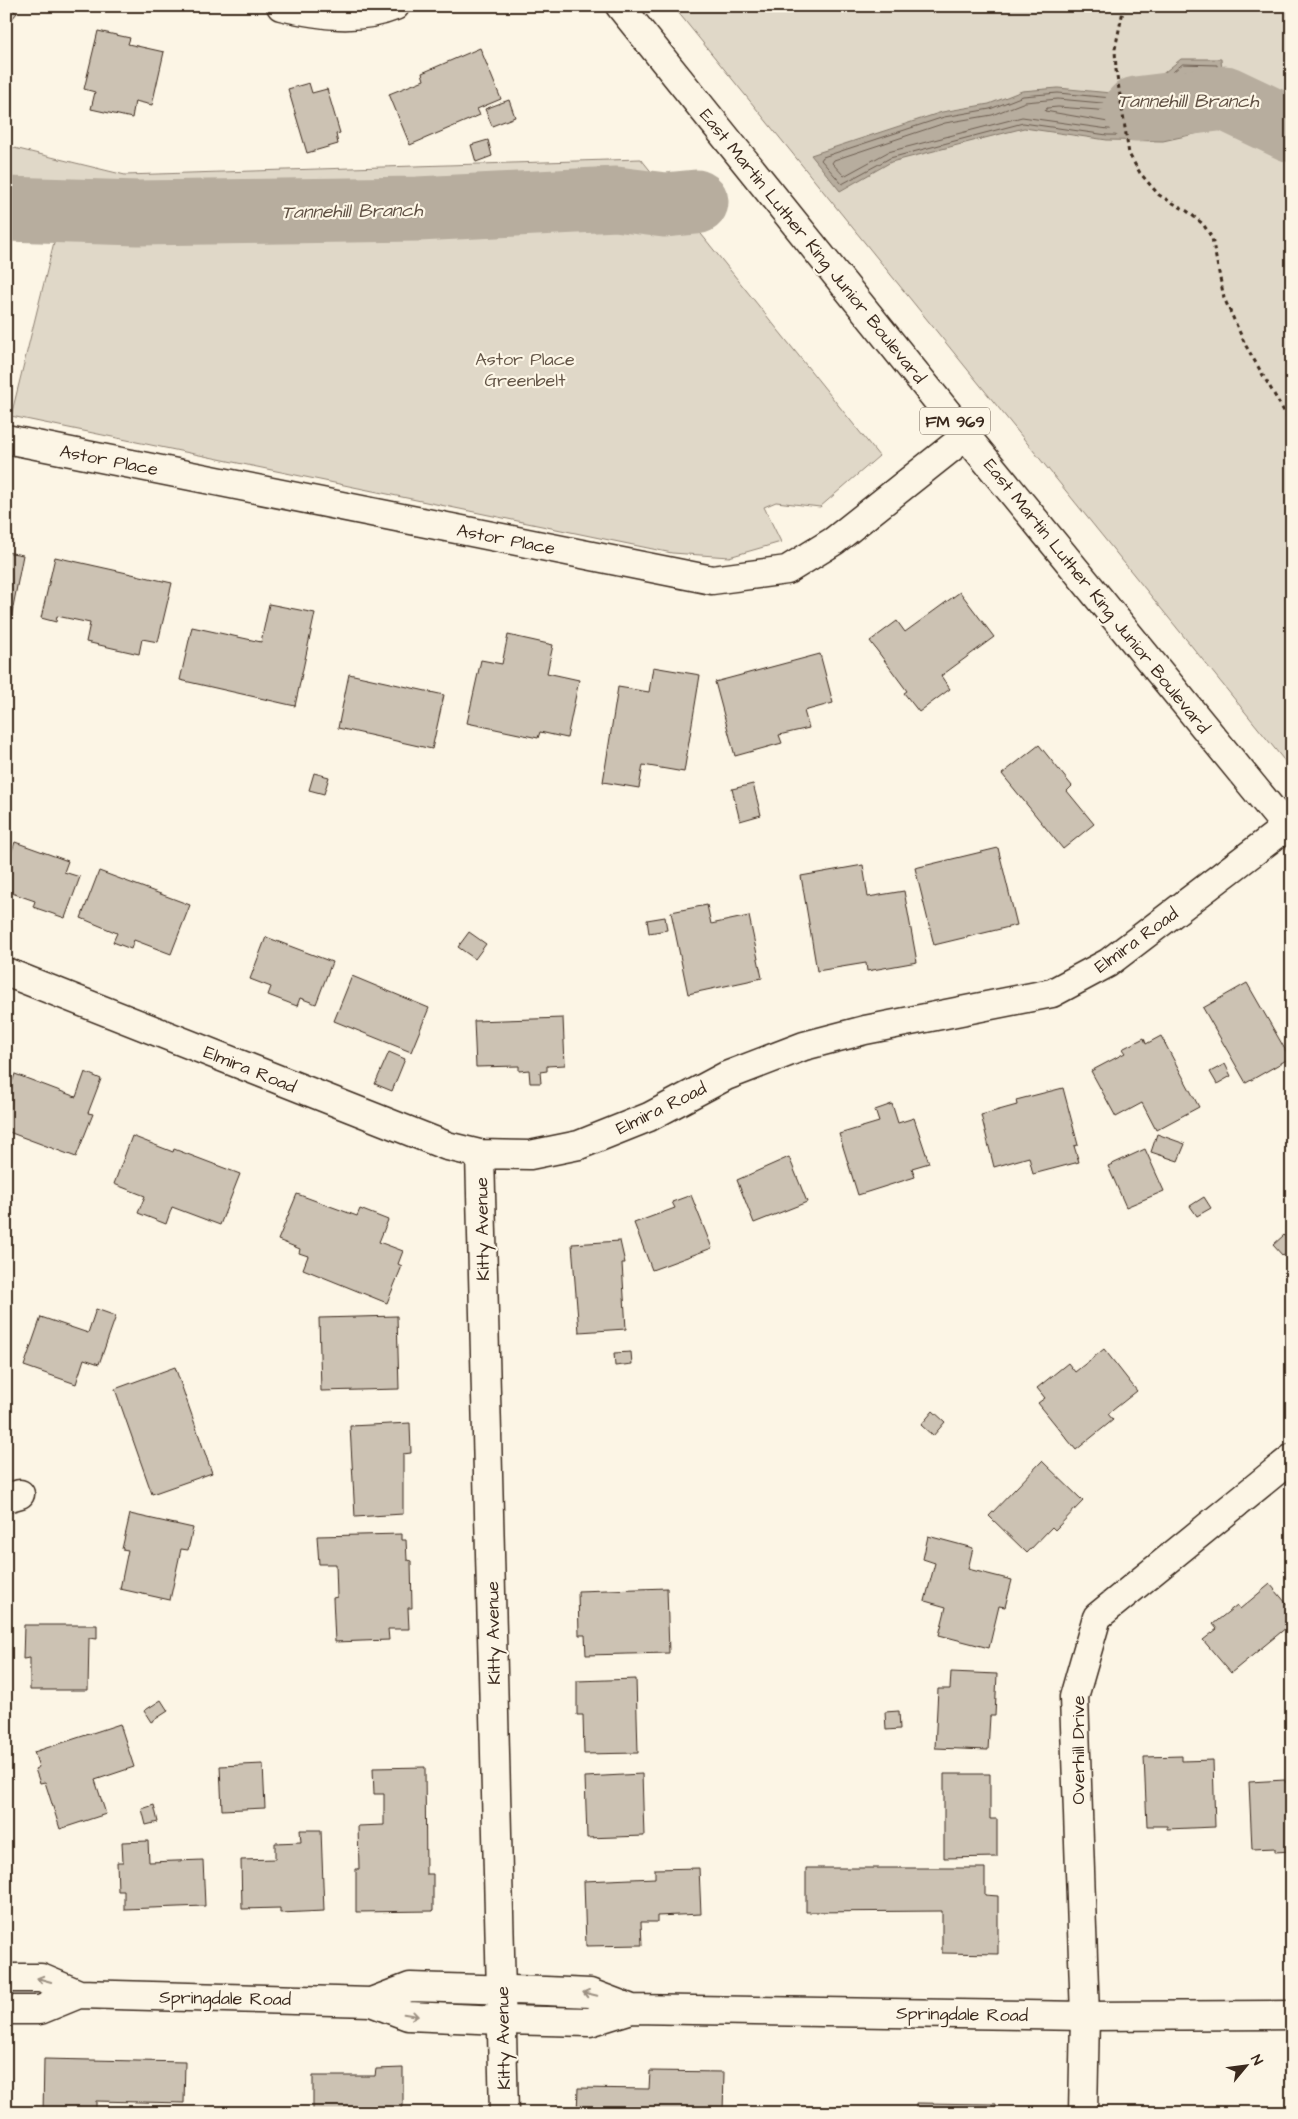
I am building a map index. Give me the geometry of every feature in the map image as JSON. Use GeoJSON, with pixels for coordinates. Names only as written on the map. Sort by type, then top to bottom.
{"type":"FeatureCollection","features":[{"type":"Feature","properties":{"kind":"street"},"geometry":{"type":"LineString","coordinates":[[281,6],[351,17],[378,13],[396,6]]}},
{"type":"Feature","properties":{"kind":"street","name":"East Martin Luther King Junior Boulevard"},"geometry":{"type":"LineString","coordinates":[[620,6],[966,436],[1289,831]]}},
{"type":"Feature","properties":{"kind":"street","name":"Astor Place"},"geometry":{"type":"LineString","coordinates":[[6,439],[712,580],[787,570],[834,541],[966,436]]}},
{"type":"Feature","properties":{"kind":"street","name":"Elmira Road"},"geometry":{"type":"LineString","coordinates":[[6,972],[425,1138],[480,1154],[530,1154],[579,1144],[649,1117],[726,1076],[804,1046],[865,1030],[1052,993],[1108,963],[1289,831]]}},
{"type":"Feature","properties":{"kind":"street","name":"Kitty Avenue"},"geometry":{"type":"LineString","coordinates":[[480,1154],[504,2113]]}},
{"type":"Feature","properties":{"kind":"street","name":"Overhill Drive"},"geometry":{"type":"LineString","coordinates":[[1083,2113],[1084,2016],[1074,1697],[1097,1617],[1292,1458]]}},
{"type":"Feature","properties":{"kind":"street","name":"Springdale Road"},"geometry":{"type":"LineString","coordinates":[[6,1978],[41,1978],[79,1994],[371,2002],[408,2016],[502,2020],[590,2022],[632,2009],[1084,2016],[1292,2015]]}},
{"type":"Feature","properties":{"kind":"street","name":"Springdale Road"},"geometry":{"type":"LineString","coordinates":[[371,2002],[410,1987],[590,1993],[632,2009]]}},
{"type":"Feature","properties":{"kind":"street","name":"Springdale Road"},"geometry":{"type":"LineString","coordinates":[[6,2010],[40,2010],[79,1994]]}},
{"type":"Feature","properties":{"kind":"path"},"geometry":{"type":"LineString","coordinates":[[1124,6],[1116,49],[1116,70],[1129,154],[1140,173],[1159,195],[1187,211],[1203,224],[1212,238],[1224,298],[1246,346],[1292,424]]}},
{"type":"Feature","properties":{"kind":"green space"},"geometry":{"type":"Polygon","coordinates":[[[673,6],[1292,6],[1292,770],[673,6]]]}},
{"type":"Feature","properties":{"kind":"green space","name":"Astor Place Greenbelt"},"geometry":{"type":"Polygon","coordinates":[[[6,146],[125,175],[641,159],[879,456],[820,507],[776,502],[764,507],[781,542],[729,557],[672,553],[11,416],[56,234],[6,233],[6,146]]]}},
{"type":"Feature","properties":{"kind":"water","name":"Tannehill Branch"},"geometry":{"type":"Polygon","coordinates":[[[1181,59],[1221,59],[1226,127],[1163,141],[1107,140],[1024,128],[891,162],[840,191],[811,155],[942,112],[989,104],[1022,91],[1058,88],[1132,95],[1149,85],[1181,59]]]}},
{"type":"Feature","properties":{"kind":"building"},"geometry":{"type":"Polygon","coordinates":[[[6,6],[17,13],[6,26],[6,6]]]}},
{"type":"Feature","properties":{"kind":"building"},"geometry":{"type":"Polygon","coordinates":[[[98,31],[130,38],[128,44],[164,52],[152,105],[135,101],[132,118],[91,109],[95,92],[84,89],[98,31]]]}},
{"type":"Feature","properties":{"kind":"building"},"geometry":{"type":"Polygon","coordinates":[[[480,48],[501,99],[477,109],[480,115],[410,145],[389,94],[424,80],[422,73],[480,48]]]}},
{"type":"Feature","properties":{"kind":"building"},"geometry":{"type":"Polygon","coordinates":[[[309,83],[312,93],[327,89],[340,133],[336,134],[338,144],[307,153],[288,89],[309,83]]]}},
{"type":"Feature","properties":{"kind":"building"},"geometry":{"type":"Polygon","coordinates":[[[509,100],[515,117],[492,126],[485,109],[509,100]]]}},
{"type":"Feature","properties":{"kind":"building"},"geometry":{"type":"Polygon","coordinates":[[[488,140],[492,156],[476,162],[471,145],[488,140]]]}},
{"type":"Feature","properties":{"kind":"building"},"geometry":{"type":"Polygon","coordinates":[[[6,552],[23,555],[8,633],[6,632],[6,552]]]}},
{"type":"Feature","properties":{"kind":"building"},"geometry":{"type":"Polygon","coordinates":[[[55,557],[172,583],[158,642],[142,639],[139,654],[86,642],[90,623],[57,616],[56,622],[41,618],[55,557]]]}},
{"type":"Feature","properties":{"kind":"building"},"geometry":{"type":"Polygon","coordinates":[[[960,592],[994,637],[941,676],[950,689],[919,712],[904,693],[907,691],[870,641],[897,621],[905,632],[960,592]]]}},
{"type":"Feature","properties":{"kind":"building"},"geometry":{"type":"Polygon","coordinates":[[[269,604],[315,613],[295,706],[180,680],[192,627],[261,642],[269,604]]]}},
{"type":"Feature","properties":{"kind":"building"},"geometry":{"type":"Polygon","coordinates":[[[508,635],[553,645],[547,673],[579,680],[567,738],[540,732],[538,738],[467,723],[481,660],[502,664],[508,635]]]}},
{"type":"Feature","properties":{"kind":"building"},"geometry":{"type":"Polygon","coordinates":[[[820,654],[833,703],[804,711],[809,728],[779,735],[782,743],[735,756],[715,682],[820,654]]]}},
{"type":"Feature","properties":{"kind":"building"},"geometry":{"type":"Polygon","coordinates":[[[653,667],[700,675],[684,772],[643,765],[639,788],[603,782],[618,687],[649,692],[653,667]]]}},
{"type":"Feature","properties":{"kind":"building"},"geometry":{"type":"Polygon","coordinates":[[[349,674],[444,695],[432,749],[338,728],[349,674]]]}},
{"type":"Feature","properties":{"kind":"building"},"geometry":{"type":"Polygon","coordinates":[[[1039,745],[1072,786],[1067,791],[1094,824],[1063,849],[1002,774],[1039,745]]]}},
{"type":"Feature","properties":{"kind":"building"},"geometry":{"type":"Polygon","coordinates":[[[314,773],[329,777],[324,794],[309,790],[314,773]]]}},
{"type":"Feature","properties":{"kind":"building"},"geometry":{"type":"Polygon","coordinates":[[[753,784],[761,815],[740,821],[732,789],[753,784]]]}},
{"type":"Feature","properties":{"kind":"building"},"geometry":{"type":"Polygon","coordinates":[[[15,842],[68,861],[64,872],[80,877],[65,918],[33,907],[35,901],[6,891],[6,868],[15,842]]]}},
{"type":"Feature","properties":{"kind":"building"},"geometry":{"type":"Polygon","coordinates":[[[998,848],[1017,925],[934,945],[915,868],[998,848]]]}},
{"type":"Feature","properties":{"kind":"building"},"geometry":{"type":"Polygon","coordinates":[[[863,865],[868,897],[904,891],[917,962],[867,971],[866,963],[817,971],[801,876],[863,865]]]}},
{"type":"Feature","properties":{"kind":"building"},"geometry":{"type":"Polygon","coordinates":[[[99,871],[190,905],[171,954],[134,940],[131,949],[113,942],[117,933],[81,918],[99,871]]]}},
{"type":"Feature","properties":{"kind":"building"},"geometry":{"type":"Polygon","coordinates":[[[707,905],[711,924],[749,916],[762,978],[688,994],[671,912],[707,905]]]}},
{"type":"Feature","properties":{"kind":"building"},"geometry":{"type":"Polygon","coordinates":[[[665,917],[667,930],[649,933],[647,920],[665,917]]]}},
{"type":"Feature","properties":{"kind":"building"},"geometry":{"type":"Polygon","coordinates":[[[469,932],[486,944],[475,959],[458,947],[469,932]]]}},
{"type":"Feature","properties":{"kind":"building"},"geometry":{"type":"Polygon","coordinates":[[[266,937],[332,962],[316,1004],[300,998],[297,1006],[268,995],[271,987],[250,979],[266,937]]]}},
{"type":"Feature","properties":{"kind":"building"},"geometry":{"type":"Polygon","coordinates":[[[352,976],[429,1008],[411,1052],[334,1021],[352,976]]]}},
{"type":"Feature","properties":{"kind":"building"},"geometry":{"type":"Polygon","coordinates":[[[1247,983],[1290,1058],[1246,1083],[1203,1008],[1247,983]]]}},
{"type":"Feature","properties":{"kind":"building"},"geometry":{"type":"Polygon","coordinates":[[[563,1018],[565,1065],[547,1066],[547,1071],[540,1072],[541,1083],[530,1083],[529,1070],[519,1071],[519,1066],[476,1067],[474,1021],[563,1018]]]}},
{"type":"Feature","properties":{"kind":"building"},"geometry":{"type":"Polygon","coordinates":[[[1161,1036],[1199,1107],[1156,1130],[1142,1103],[1116,1117],[1091,1071],[1125,1053],[1122,1049],[1144,1038],[1146,1044],[1161,1036]]]}},
{"type":"Feature","properties":{"kind":"building"},"geometry":{"type":"Polygon","coordinates":[[[389,1052],[405,1059],[392,1091],[375,1084],[389,1052]]]}},
{"type":"Feature","properties":{"kind":"building"},"geometry":{"type":"Polygon","coordinates":[[[1225,1064],[1231,1076],[1217,1084],[1210,1072],[1225,1064]]]}},
{"type":"Feature","properties":{"kind":"building"},"geometry":{"type":"Polygon","coordinates":[[[85,1072],[101,1079],[88,1113],[93,1114],[76,1157],[6,1131],[6,1099],[15,1074],[76,1097],[85,1072]]]}},
{"type":"Feature","properties":{"kind":"building"},"geometry":{"type":"Polygon","coordinates":[[[1063,1088],[1078,1145],[1074,1146],[1079,1162],[1033,1174],[1029,1157],[994,1167],[981,1115],[1017,1105],[1016,1100],[1063,1088]]]}},
{"type":"Feature","properties":{"kind":"building"},"geometry":{"type":"Polygon","coordinates":[[[892,1104],[898,1123],[914,1118],[929,1163],[912,1168],[915,1177],[858,1195],[839,1134],[879,1122],[875,1110],[892,1104]]]}},
{"type":"Feature","properties":{"kind":"building"},"geometry":{"type":"Polygon","coordinates":[[[1157,1134],[1185,1144],[1178,1161],[1151,1152],[1157,1134]]]}},
{"type":"Feature","properties":{"kind":"building"},"geometry":{"type":"Polygon","coordinates":[[[132,1136],[173,1152],[174,1149],[240,1174],[220,1225],[172,1207],[166,1224],[138,1213],[145,1196],[114,1184],[132,1136]]]}},
{"type":"Feature","properties":{"kind":"building"},"geometry":{"type":"Polygon","coordinates":[[[1145,1149],[1164,1191],[1126,1207],[1108,1166],[1145,1149]]]}},
{"type":"Feature","properties":{"kind":"building"},"geometry":{"type":"Polygon","coordinates":[[[789,1157],[807,1202],[754,1223],[737,1180],[789,1157]]]}},
{"type":"Feature","properties":{"kind":"building"},"geometry":{"type":"Polygon","coordinates":[[[297,1194],[357,1216],[360,1209],[388,1220],[379,1242],[403,1251],[398,1264],[402,1266],[387,1303],[303,1269],[308,1256],[299,1253],[300,1249],[278,1240],[297,1194]]]}},
{"type":"Feature","properties":{"kind":"building"},"geometry":{"type":"Polygon","coordinates":[[[691,1195],[712,1248],[652,1270],[634,1223],[675,1208],[672,1202],[691,1195]]]}},
{"type":"Feature","properties":{"kind":"building"},"geometry":{"type":"Polygon","coordinates":[[[1204,1197],[1211,1208],[1197,1216],[1190,1206],[1204,1197]]]}},
{"type":"Feature","properties":{"kind":"building"},"geometry":{"type":"Polygon","coordinates":[[[1284,1235],[1292,1248],[1283,1256],[1273,1245],[1284,1235]]]}},
{"type":"Feature","properties":{"kind":"building"},"geometry":{"type":"Polygon","coordinates":[[[620,1241],[625,1263],[622,1263],[626,1329],[579,1332],[572,1244],[620,1241]]]}},
{"type":"Feature","properties":{"kind":"building"},"geometry":{"type":"Polygon","coordinates":[[[96,1309],[116,1316],[99,1364],[84,1359],[76,1384],[24,1366],[41,1317],[88,1333],[96,1309]]]}},
{"type":"Feature","properties":{"kind":"building"},"geometry":{"type":"Polygon","coordinates":[[[397,1316],[399,1389],[321,1391],[319,1318],[397,1316]]]}},
{"type":"Feature","properties":{"kind":"building"},"geometry":{"type":"Polygon","coordinates":[[[1104,1349],[1137,1391],[1108,1414],[1113,1420],[1076,1450],[1038,1403],[1045,1398],[1037,1388],[1068,1363],[1075,1372],[1104,1349]]]}},
{"type":"Feature","properties":{"kind":"building"},"geometry":{"type":"Polygon","coordinates":[[[631,1352],[632,1364],[615,1366],[614,1353],[631,1352]]]}},
{"type":"Feature","properties":{"kind":"building"},"geometry":{"type":"Polygon","coordinates":[[[175,1367],[212,1473],[152,1494],[115,1389],[175,1367]]]}},
{"type":"Feature","properties":{"kind":"building"},"geometry":{"type":"Polygon","coordinates":[[[933,1411],[945,1422],[933,1436],[921,1425],[933,1411]]]}},
{"type":"Feature","properties":{"kind":"building"},"geometry":{"type":"Polygon","coordinates":[[[410,1423],[411,1453],[403,1454],[403,1514],[355,1517],[350,1426],[410,1423]]]}},
{"type":"Feature","properties":{"kind":"building"},"geometry":{"type":"Polygon","coordinates":[[[1042,1461],[1083,1501],[1055,1530],[1052,1527],[1027,1553],[989,1516],[1042,1461]]]}},
{"type":"Feature","properties":{"kind":"building"},"geometry":{"type":"Polygon","coordinates":[[[130,1514],[193,1528],[188,1550],[181,1549],[170,1600],[120,1589],[128,1550],[122,1549],[130,1514]]]}},
{"type":"Feature","properties":{"kind":"building"},"geometry":{"type":"Polygon","coordinates":[[[402,1534],[402,1540],[406,1540],[407,1560],[411,1561],[412,1608],[408,1608],[409,1629],[388,1629],[389,1640],[335,1642],[333,1598],[337,1597],[336,1564],[319,1564],[317,1536],[402,1534]]]}},
{"type":"Feature","properties":{"kind":"building"},"geometry":{"type":"Polygon","coordinates":[[[928,1536],[973,1548],[968,1569],[1012,1580],[1005,1607],[999,1606],[989,1648],[939,1635],[946,1607],[925,1601],[935,1563],[923,1559],[928,1536]]]}},
{"type":"Feature","properties":{"kind":"building"},"geometry":{"type":"Polygon","coordinates":[[[1270,1584],[1292,1610],[1292,1623],[1231,1673],[1203,1640],[1217,1629],[1213,1624],[1237,1605],[1240,1609],[1270,1584]]]}},
{"type":"Feature","properties":{"kind":"building"},"geometry":{"type":"Polygon","coordinates":[[[667,1588],[669,1653],[586,1655],[585,1635],[579,1635],[578,1591],[667,1588]]]}},
{"type":"Feature","properties":{"kind":"building"},"geometry":{"type":"Polygon","coordinates":[[[24,1625],[97,1625],[97,1639],[89,1638],[88,1690],[30,1690],[30,1658],[23,1659],[24,1625]]]}},
{"type":"Feature","properties":{"kind":"building"},"geometry":{"type":"Polygon","coordinates":[[[951,1672],[997,1674],[995,1716],[990,1716],[988,1750],[935,1748],[938,1689],[950,1689],[951,1672]]]}},
{"type":"Feature","properties":{"kind":"building"},"geometry":{"type":"Polygon","coordinates":[[[636,1679],[638,1753],[584,1754],[583,1715],[577,1715],[577,1681],[636,1679]]]}},
{"type":"Feature","properties":{"kind":"building"},"geometry":{"type":"Polygon","coordinates":[[[161,1700],[168,1711],[151,1722],[144,1711],[161,1700]]]}},
{"type":"Feature","properties":{"kind":"building"},"geometry":{"type":"Polygon","coordinates":[[[899,1711],[900,1729],[886,1730],[885,1712],[899,1711]]]}},
{"type":"Feature","properties":{"kind":"building"},"geometry":{"type":"Polygon","coordinates":[[[120,1724],[134,1767],[95,1780],[106,1814],[60,1829],[45,1782],[40,1783],[35,1769],[39,1767],[34,1752],[120,1724]]]}},
{"type":"Feature","properties":{"kind":"building"},"geometry":{"type":"Polygon","coordinates":[[[1182,1756],[1182,1761],[1213,1760],[1215,1827],[1167,1829],[1167,1826],[1147,1826],[1144,1757],[1182,1756]]]}},
{"type":"Feature","properties":{"kind":"building"},"geometry":{"type":"Polygon","coordinates":[[[263,1764],[265,1808],[222,1810],[220,1766],[263,1764]]]}},
{"type":"Feature","properties":{"kind":"building"},"geometry":{"type":"Polygon","coordinates":[[[425,1767],[426,1874],[433,1874],[433,1911],[356,1912],[356,1869],[359,1869],[358,1826],[384,1825],[384,1794],[374,1794],[373,1768],[425,1767]]]}},
{"type":"Feature","properties":{"kind":"building"},"geometry":{"type":"Polygon","coordinates":[[[642,1774],[644,1836],[587,1838],[585,1777],[642,1774]]]}},
{"type":"Feature","properties":{"kind":"building"},"geometry":{"type":"Polygon","coordinates":[[[944,1774],[990,1774],[990,1819],[997,1819],[997,1857],[944,1858],[944,1774]]]}},
{"type":"Feature","properties":{"kind":"building"},"geometry":{"type":"Polygon","coordinates":[[[1285,1780],[1286,1783],[1292,1783],[1292,1851],[1275,1852],[1275,1848],[1252,1849],[1249,1782],[1285,1780]]]}},
{"type":"Feature","properties":{"kind":"building"},"geometry":{"type":"Polygon","coordinates":[[[154,1805],[158,1822],[146,1825],[142,1809],[154,1805]]]}},
{"type":"Feature","properties":{"kind":"building"},"geometry":{"type":"Polygon","coordinates":[[[300,1830],[321,1830],[324,1911],[280,1913],[280,1908],[242,1909],[241,1860],[275,1859],[275,1843],[301,1842],[300,1830]]]}},
{"type":"Feature","properties":{"kind":"building"},"geometry":{"type":"Polygon","coordinates":[[[148,1841],[149,1862],[203,1860],[205,1906],[124,1909],[124,1891],[118,1891],[117,1862],[123,1862],[122,1842],[148,1841]]]}},
{"type":"Feature","properties":{"kind":"building"},"geometry":{"type":"Polygon","coordinates":[[[699,1868],[701,1914],[657,1916],[657,1922],[641,1922],[642,1945],[586,1946],[584,1881],[655,1878],[655,1869],[699,1868]]]}},
{"type":"Feature","properties":{"kind":"building"},"geometry":{"type":"Polygon","coordinates":[[[806,1868],[985,1868],[985,1895],[998,1896],[998,1954],[942,1953],[942,1911],[806,1912],[806,1868]]]}},
{"type":"Feature","properties":{"kind":"building"},"geometry":{"type":"Polygon","coordinates":[[[44,2059],[185,2062],[184,2103],[96,2101],[96,2113],[43,2113],[44,2059]]]}},
{"type":"Feature","properties":{"kind":"building"},"geometry":{"type":"Polygon","coordinates":[[[403,2068],[403,2107],[401,2107],[401,2113],[313,2113],[313,2076],[375,2076],[376,2069],[403,2068]]]}},
{"type":"Feature","properties":{"kind":"building"},"geometry":{"type":"Polygon","coordinates":[[[650,2071],[724,2072],[723,2113],[577,2113],[578,2088],[649,2089],[650,2071]]]}},
{"type":"Feature","properties":{"kind":"building"},"geometry":{"type":"Polygon","coordinates":[[[916,2103],[996,2104],[996,2113],[916,2113],[916,2103]]]}},
{"type":"Feature","properties":{"kind":"building"},"geometry":{"type":"Polygon","coordinates":[[[1162,2110],[1276,2111],[1276,2113],[1162,2113],[1162,2110]]]}},
{"type":"Feature","properties":{"kind":"waterway","name":"Tannehill Branch"},"geometry":{"type":"LineString","coordinates":[[1136,109],[1225,98],[1292,130]]}},
{"type":"Feature","properties":{"kind":"waterway","name":"Tannehill Branch"},"geometry":{"type":"LineString","coordinates":[[6,209],[138,213],[418,209],[616,199],[665,205],[696,202]]}}]}
